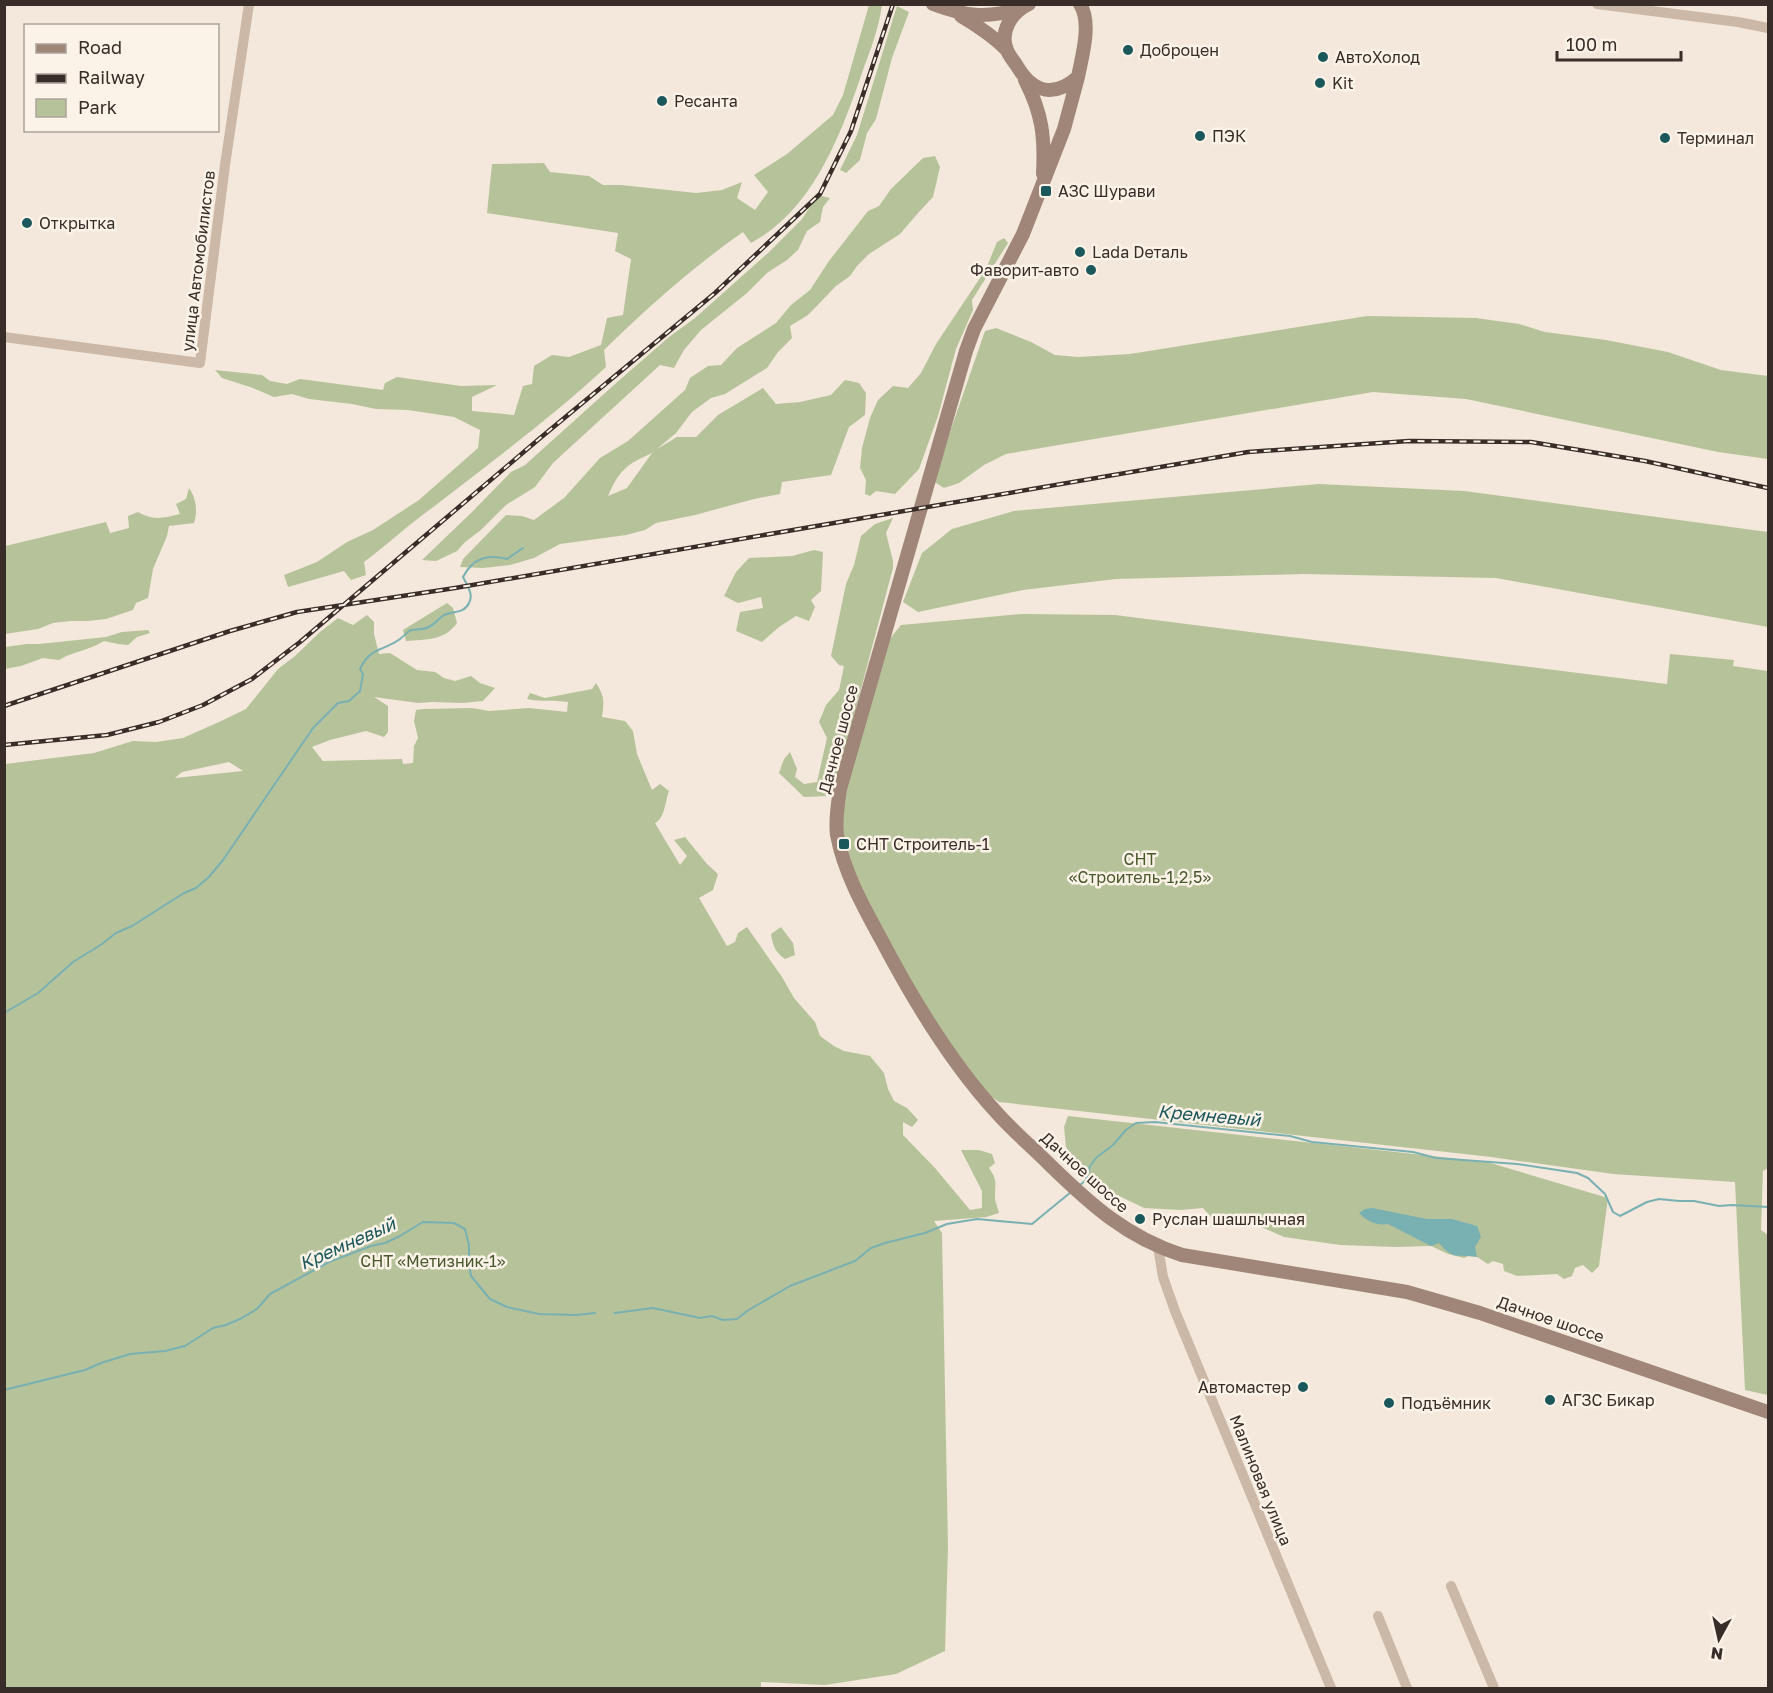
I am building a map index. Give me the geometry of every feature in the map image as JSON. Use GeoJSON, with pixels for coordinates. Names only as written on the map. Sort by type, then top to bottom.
{"type":"FeatureCollection","features":[{"type":"Feature","properties":{"kind":"main road"},"geometry":{"type":"LineString","coordinates":[[933,4],[978,25],[1007,50],[1036,102],[1041,121],[1044,150],[1043,181]]}},
{"type":"Feature","properties":{"kind":"main road"},"geometry":{"type":"LineString","coordinates":[[1080,4],[1086,22]]}},
{"type":"Feature","properties":{"kind":"main road","name":"Дачное шоссе"},"geometry":{"type":"LineString","coordinates":[[1089,4],[1078,77],[1064,129],[1023,234],[974,329],[966,351],[840,789],[836,817],[837,833],[853,886],[923,1013],[957,1063],[996,1112],[1082,1196],[1121,1227],[1158,1247],[1182,1255],[1407,1292],[1480,1313],[1768,1412]]}},
{"type":"Feature","properties":{"kind":"main road"},"geometry":{"type":"LineString","coordinates":[[951,11],[971,15],[990,15],[1025,6]]}},
{"type":"Feature","properties":{"kind":"main road"},"geometry":{"type":"LineString","coordinates":[[1007,50],[1005,40],[1008,23],[1012,16],[1025,6]]}},
{"type":"Feature","properties":{"kind":"main road"},"geometry":{"type":"LineString","coordinates":[[1025,80],[1035,87],[1046,90],[1068,86],[1078,77]]}},
{"type":"Feature","properties":{"kind":"street","name":"улица Автомобилистов"},"geometry":{"type":"LineString","coordinates":[[4,338],[200,363],[225,165],[249,4]]}},
{"type":"Feature","properties":{"kind":"street"},"geometry":{"type":"LineString","coordinates":[[1597,4],[1768,28]]}},
{"type":"Feature","properties":{"kind":"street","name":"Малиновая улица"},"geometry":{"type":"LineString","coordinates":[[1158,1247],[1162,1276],[1175,1311],[1331,1689]]}},
{"type":"Feature","properties":{"kind":"street"},"geometry":{"type":"LineString","coordinates":[[1451,1586],[1494,1689]]}},
{"type":"Feature","properties":{"kind":"street"},"geometry":{"type":"LineString","coordinates":[[1378,1616],[1407,1689]]}},
{"type":"Feature","properties":{"kind":"green space"},"geometry":{"type":"Polygon","coordinates":[[[869,5],[882,5],[879,21],[845,119],[822,168],[792,211],[751,243],[743,232],[671,288],[604,350],[606,367],[542,422],[364,562],[366,575],[351,580],[344,571],[288,587],[284,575],[317,562],[419,500],[478,448],[480,430],[454,417],[408,410],[376,409],[309,399],[292,394],[274,397],[222,378],[215,370],[262,375],[270,381],[287,384],[300,379],[383,390],[385,383],[397,377],[461,386],[497,385],[472,397],[472,411],[514,415],[523,386],[532,384],[534,366],[552,355],[569,357],[601,345],[607,318],[623,315],[631,259],[615,251],[618,233],[487,213],[492,164],[544,163],[550,172],[589,176],[603,185],[696,193],[722,190],[742,182],[737,198],[755,210],[768,192],[754,175],[787,154],[833,115],[843,95],[869,5]]]}},
{"type":"Feature","properties":{"kind":"green space"},"geometry":{"type":"Polygon","coordinates":[[[897,6],[909,12],[892,58],[876,119],[867,133],[860,160],[846,173],[840,170],[857,135],[897,6]]]}},
{"type":"Feature","properties":{"kind":"green space"},"geometry":{"type":"Polygon","coordinates":[[[935,156],[940,167],[933,197],[900,234],[869,254],[850,276],[836,286],[808,315],[790,326],[792,338],[767,368],[725,394],[711,398],[692,412],[676,433],[657,449],[677,437],[696,437],[718,415],[763,388],[776,404],[800,402],[831,395],[845,380],[859,383],[866,393],[865,415],[849,427],[831,475],[782,482],[780,494],[656,523],[645,530],[626,535],[560,544],[534,558],[510,565],[483,568],[460,567],[463,559],[506,515],[522,516],[534,520],[564,498],[600,458],[628,441],[685,390],[690,378],[708,366],[721,365],[737,348],[776,323],[791,305],[810,290],[829,261],[868,211],[879,206],[891,189],[923,158],[935,156]],[[652,453],[625,469],[608,496],[627,488],[652,453]]]}},
{"type":"Feature","properties":{"kind":"green space"},"geometry":{"type":"Polygon","coordinates":[[[818,195],[830,198],[823,207],[820,222],[807,231],[798,250],[767,273],[747,293],[701,330],[684,350],[674,368],[660,365],[553,463],[535,487],[506,505],[457,551],[436,561],[422,560],[511,472],[525,465],[615,384],[669,337],[695,318],[768,253],[802,219],[818,195]]]}},
{"type":"Feature","properties":{"kind":"green space"},"geometry":{"type":"Polygon","coordinates":[[[1004,238],[1008,243],[972,300],[973,310],[956,349],[938,416],[919,469],[895,494],[876,491],[870,496],[865,494],[866,480],[860,468],[862,448],[870,418],[878,400],[893,386],[908,388],[921,373],[936,344],[986,269],[997,242],[1004,238]]]}},
{"type":"Feature","properties":{"kind":"green space"},"geometry":{"type":"Polygon","coordinates":[[[1367,316],[1476,318],[1519,324],[1545,332],[1606,340],[1668,352],[1721,370],[1768,376],[1768,459],[1718,452],[1466,399],[1373,392],[1006,454],[984,465],[959,483],[944,488],[933,481],[985,331],[996,328],[1031,342],[1055,355],[1078,357],[1130,354],[1367,316]]]}},
{"type":"Feature","properties":{"kind":"green space"},"geometry":{"type":"Polygon","coordinates":[[[1319,484],[1464,491],[1768,532],[1768,627],[1496,578],[1303,574],[1116,579],[1023,590],[918,612],[903,602],[922,553],[952,529],[1014,511],[1319,484]]]}},
{"type":"Feature","properties":{"kind":"green space"},"geometry":{"type":"Polygon","coordinates":[[[189,488],[196,505],[194,523],[169,526],[153,569],[148,598],[136,603],[133,610],[106,619],[53,623],[38,629],[5,634],[5,546],[106,522],[110,533],[129,528],[128,516],[138,512],[159,518],[180,514],[176,504],[186,499],[189,488]]]}},
{"type":"Feature","properties":{"kind":"green space"},"geometry":{"type":"Polygon","coordinates":[[[893,518],[886,533],[893,568],[857,704],[838,789],[830,796],[804,797],[779,773],[784,759],[790,752],[797,769],[795,777],[804,784],[817,782],[827,738],[819,722],[826,705],[839,690],[844,666],[839,665],[831,656],[846,584],[854,565],[861,536],[875,524],[893,518]]]}},
{"type":"Feature","properties":{"kind":"green space"},"geometry":{"type":"Polygon","coordinates":[[[814,550],[823,552],[821,591],[811,600],[815,607],[809,621],[796,616],[762,642],[736,631],[740,612],[763,608],[761,597],[738,603],[724,596],[736,572],[749,558],[792,556],[814,550]]]}},
{"type":"Feature","properties":{"kind":"green space"},"geometry":{"type":"Polygon","coordinates":[[[447,603],[453,608],[457,623],[452,629],[434,638],[406,641],[403,630],[447,603]]]}},
{"type":"Feature","properties":{"kind":"green space","name":"СНТ «Строитель-1,2,5»"},"geometry":{"type":"Polygon","coordinates":[[[1022,614],[1115,615],[1667,684],[1670,654],[1734,660],[1733,666],[1768,671],[1768,1168],[1763,1171],[1761,1230],[1768,1235],[1768,1395],[1745,1390],[1735,1182],[1613,1174],[1491,1157],[999,1102],[982,1090],[925,1012],[860,895],[843,842],[842,797],[888,641],[901,625],[1022,614]]]}},
{"type":"Feature","properties":{"kind":"green space","name":"СНТ «Метизник-1»"},"geometry":{"type":"Polygon","coordinates":[[[367,615],[374,622],[374,634],[379,654],[390,653],[417,670],[435,672],[455,681],[471,676],[480,683],[495,688],[483,701],[462,703],[418,703],[374,697],[388,706],[388,732],[384,737],[366,731],[312,747],[323,761],[402,759],[403,764],[413,763],[414,746],[418,738],[414,721],[416,710],[472,708],[489,711],[529,708],[567,712],[568,702],[527,699],[530,693],[545,698],[592,689],[596,683],[603,699],[602,717],[625,721],[633,731],[637,754],[652,790],[660,784],[669,791],[663,814],[655,823],[680,865],[687,856],[674,840],[685,837],[718,874],[713,890],[699,898],[727,946],[735,942],[738,933],[747,927],[794,998],[815,1022],[820,1036],[844,1051],[870,1056],[884,1073],[894,1101],[907,1108],[918,1120],[912,1127],[903,1122],[903,1135],[935,1168],[970,1210],[982,1208],[982,1191],[961,1150],[979,1150],[992,1154],[995,1163],[989,1168],[995,1179],[995,1199],[999,1213],[986,1217],[934,1221],[942,1233],[948,1547],[945,1651],[896,1674],[825,1685],[761,1682],[761,1688],[5,1688],[5,764],[94,753],[133,741],[156,742],[183,738],[246,709],[278,669],[338,618],[353,625],[367,615]],[[229,762],[182,772],[175,778],[243,771],[229,762]]]}},
{"type":"Feature","properties":{"kind":"green space"},"geometry":{"type":"Polygon","coordinates":[[[148,630],[150,633],[137,637],[128,645],[104,641],[59,660],[43,658],[5,669],[5,647],[106,637],[122,632],[148,630]]]}},
{"type":"Feature","properties":{"kind":"green space"},"geometry":{"type":"Polygon","coordinates":[[[781,927],[793,943],[795,955],[785,959],[775,948],[771,934],[781,927]]]}},
{"type":"Feature","properties":{"kind":"green space"},"geometry":{"type":"Polygon","coordinates":[[[1068,1116],[1487,1162],[1608,1198],[1599,1266],[1592,1273],[1583,1265],[1575,1268],[1572,1276],[1564,1279],[1557,1274],[1517,1276],[1504,1271],[1503,1264],[1493,1261],[1488,1264],[1477,1257],[1464,1258],[1448,1254],[1431,1246],[1340,1245],[1284,1237],[1246,1220],[1217,1224],[1203,1208],[1181,1210],[1144,1208],[1086,1180],[1066,1147],[1064,1127],[1068,1116]]]}},
{"type":"Feature","properties":{"kind":"water"},"geometry":{"type":"Polygon","coordinates":[[[1372,1208],[1427,1219],[1452,1219],[1477,1226],[1481,1237],[1475,1247],[1477,1257],[1452,1255],[1439,1243],[1431,1246],[1388,1224],[1372,1222],[1359,1213],[1372,1208]]]}},
{"type":"Feature","properties":{"kind":"waterway"},"geometry":{"type":"LineString","coordinates":[[4,1013],[38,993],[73,962],[116,933],[196,888],[209,877],[313,728],[338,703],[349,701],[360,691],[363,674],[360,669],[368,657],[394,643],[411,630],[427,628],[444,615],[467,607],[471,597],[463,577],[471,565],[487,557],[507,559],[523,548]]}},
{"type":"Feature","properties":{"kind":"waterway","name":"Кремневый"},"geometry":{"type":"LineString","coordinates":[[1080,1185],[1086,1180],[1090,1166],[1097,1157],[1113,1145],[1126,1130],[1136,1123],[1155,1122],[1290,1136],[1312,1142],[1413,1152],[1436,1158],[1517,1164],[1577,1173],[1588,1178],[1605,1194],[1613,1212],[1620,1216],[1647,1202],[1659,1199],[1694,1201],[1719,1206],[1768,1207]]}},
{"type":"Feature","properties":{"kind":"waterway","name":"Кремневый"},"geometry":{"type":"LineString","coordinates":[[615,1313],[653,1308],[700,1318],[712,1316],[723,1320],[737,1319],[790,1286],[855,1261],[871,1248],[925,1233],[947,1224],[977,1219],[1032,1224],[1071,1192]]}},
{"type":"Feature","properties":{"kind":"waterway","name":"Кремневый"},"geometry":{"type":"LineString","coordinates":[[4,1390],[85,1370],[130,1354],[165,1351],[185,1346],[213,1328],[240,1319],[257,1309],[270,1294],[329,1262],[385,1243],[423,1222],[454,1223],[465,1229],[469,1245],[471,1276],[490,1299],[507,1307],[539,1314],[595,1313]]}},
{"type":"Feature","properties":{"kind":"railway"},"geometry":{"type":"LineString","coordinates":[[4,745],[107,735],[159,722],[203,705],[252,679],[300,642],[715,293],[820,194],[851,131],[893,4]]}},
{"type":"Feature","properties":{"kind":"railway"},"geometry":{"type":"LineString","coordinates":[[4,706],[230,631],[297,612],[455,588],[1248,452],[1409,441],[1531,442],[1645,461],[1768,488]]}},
{"type":"Feature","properties":{"kind":"place","name":"Доброцен"},"geometry":{"type":"Point","coordinates":[1128,50]}},
{"type":"Feature","properties":{"kind":"place","name":"АвтоХолод"},"geometry":{"type":"Point","coordinates":[1323,57]}},
{"type":"Feature","properties":{"kind":"place","name":"Kit"},"geometry":{"type":"Point","coordinates":[1320,83]}},
{"type":"Feature","properties":{"kind":"place","name":"Ресанта"},"geometry":{"type":"Point","coordinates":[662,101]}},
{"type":"Feature","properties":{"kind":"place","name":"ПЭК"},"geometry":{"type":"Point","coordinates":[1200,136]}},
{"type":"Feature","properties":{"kind":"place","name":"Терминал"},"geometry":{"type":"Point","coordinates":[1665,138]}},
{"type":"Feature","properties":{"kind":"place","name":"АЗС Шурави"},"geometry":{"type":"Point","coordinates":[1046,191]}},
{"type":"Feature","properties":{"kind":"place","name":"Открытка"},"geometry":{"type":"Point","coordinates":[27,223]}},
{"type":"Feature","properties":{"kind":"place","name":"Lada Dеталь"},"geometry":{"type":"Point","coordinates":[1080,252]}},
{"type":"Feature","properties":{"kind":"place","name":"Фаворит-авто"},"geometry":{"type":"Point","coordinates":[1091,270]}},
{"type":"Feature","properties":{"kind":"place","name":"СНТ Строитель-1"},"geometry":{"type":"Point","coordinates":[844,844]}},
{"type":"Feature","properties":{"kind":"place","name":"Руслан шашлычная"},"geometry":{"type":"Point","coordinates":[1140,1219]}},
{"type":"Feature","properties":{"kind":"place","name":"Автомастер"},"geometry":{"type":"Point","coordinates":[1303,1387]}},
{"type":"Feature","properties":{"kind":"place","name":"АГЗС Бикар"},"geometry":{"type":"Point","coordinates":[1550,1400]}},
{"type":"Feature","properties":{"kind":"place","name":"Подъёмник"},"geometry":{"type":"Point","coordinates":[1389,1403]}}]}
